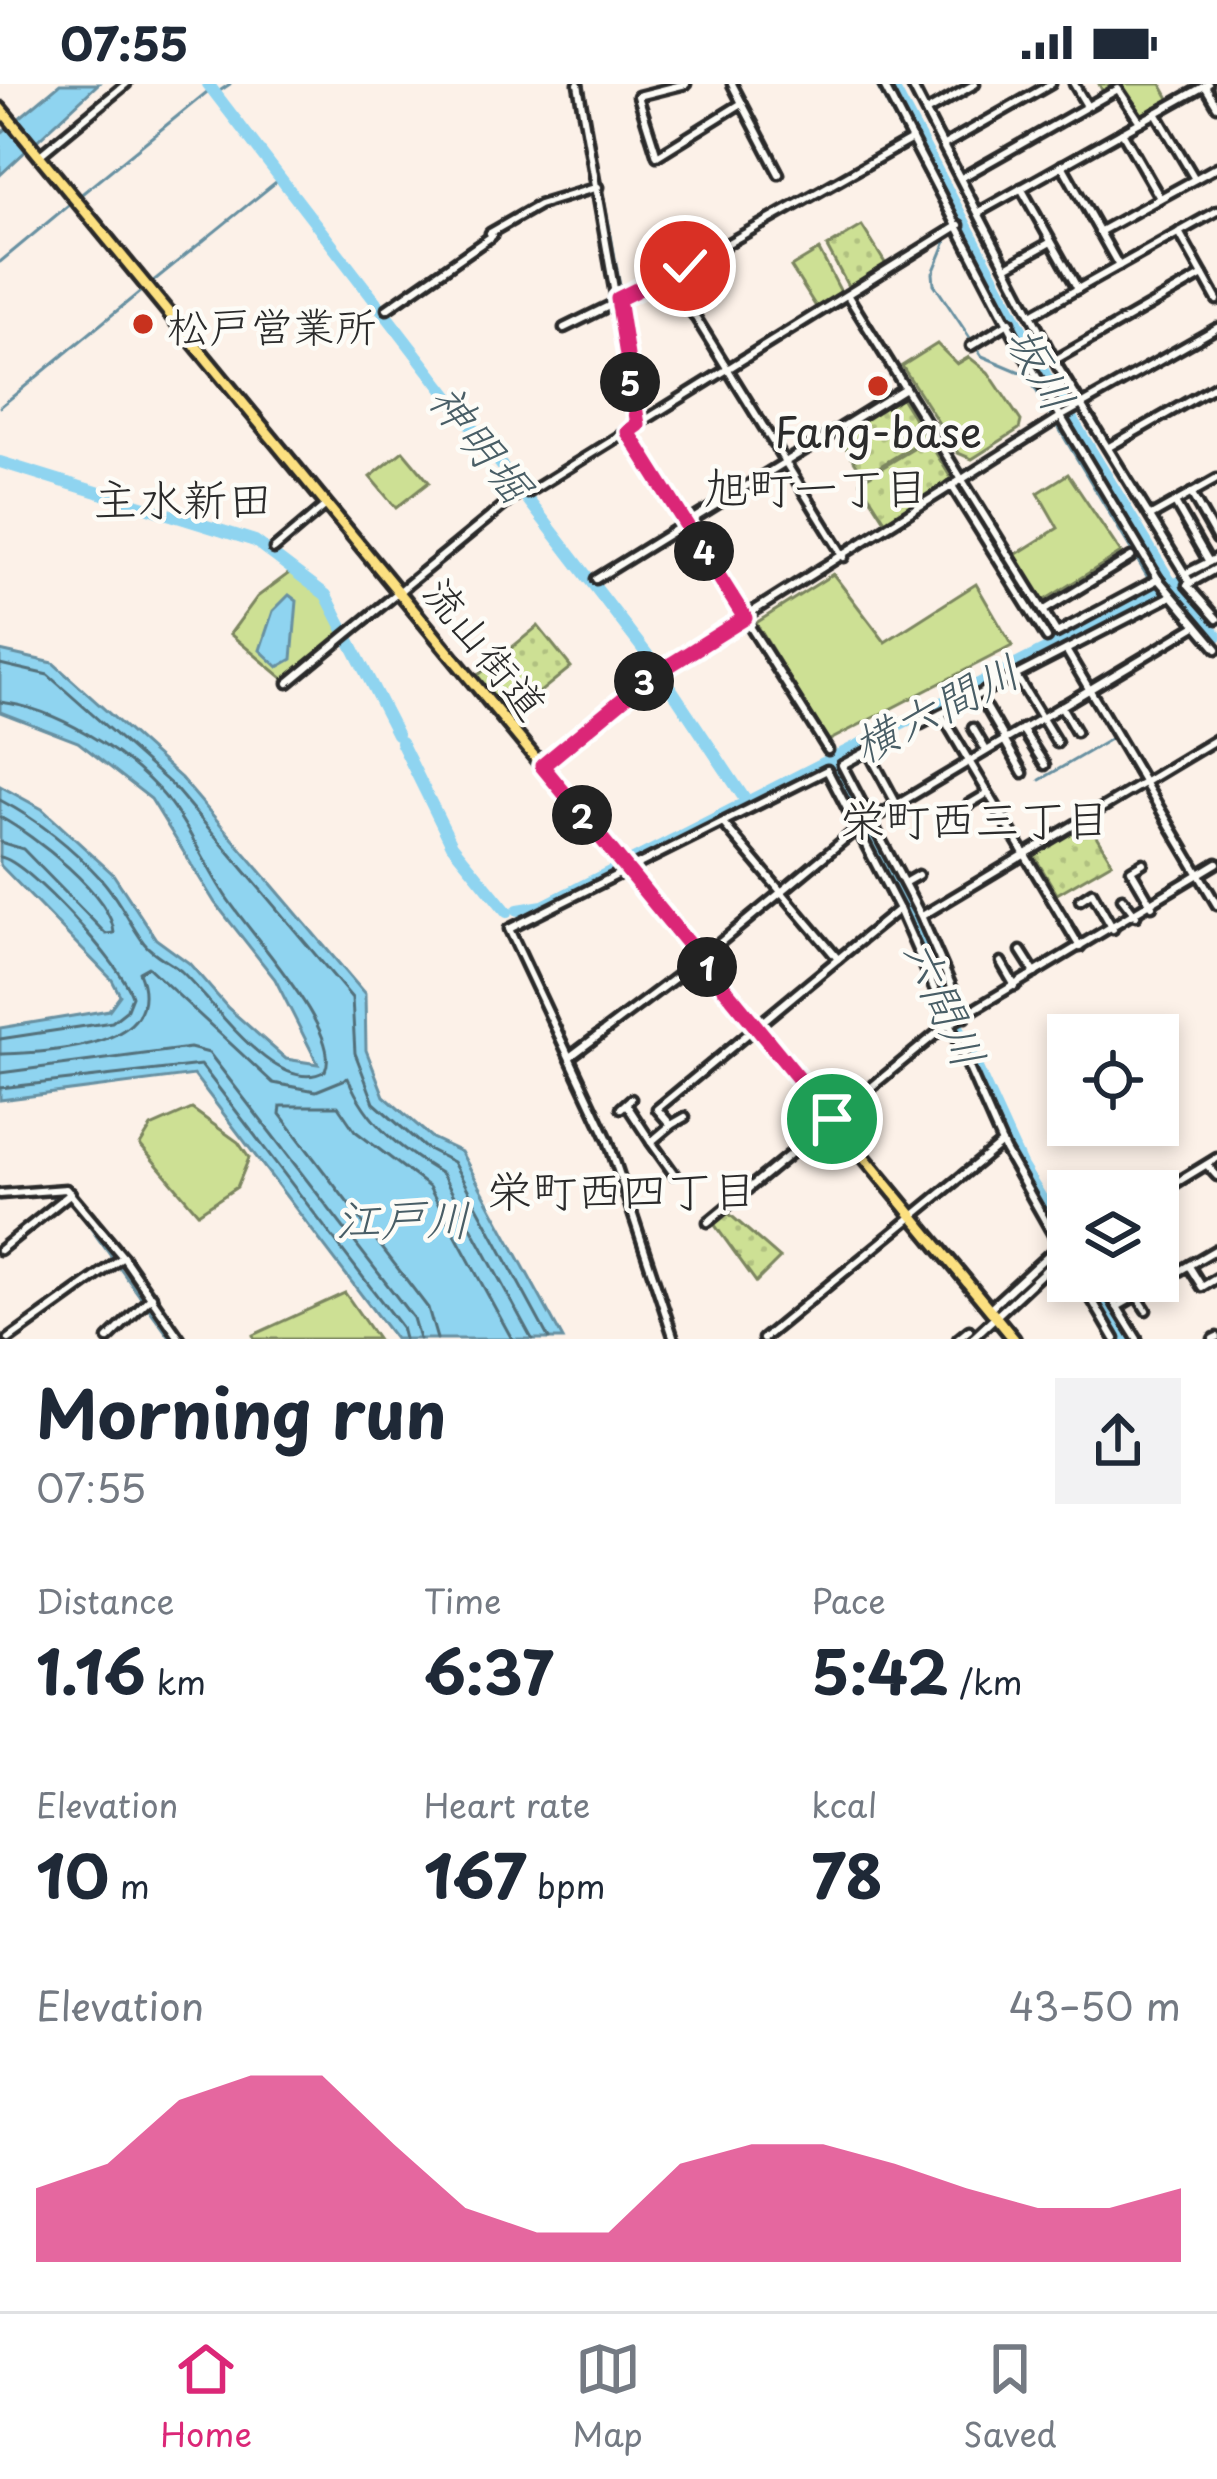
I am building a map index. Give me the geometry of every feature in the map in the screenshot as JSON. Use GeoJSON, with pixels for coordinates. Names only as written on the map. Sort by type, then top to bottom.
{"type":"FeatureCollection","features":[{"type":"Feature","properties":{"kind":"main road","name":"流山街道"},"geometry":{"type":"LineString","coordinates":[[2,112],[1014,1339]]}},
{"type":"Feature","properties":{"kind":"street"},"geometry":{"type":"LineString","coordinates":[[38,153],[126,84]]}},
{"type":"Feature","properties":{"kind":"street"},"geometry":{"type":"LineString","coordinates":[[578,84],[638,425]]}},
{"type":"Feature","properties":{"kind":"street"},"geometry":{"type":"LineString","coordinates":[[686,84],[638,96],[657,156],[742,103]]}},
{"type":"Feature","properties":{"kind":"street"},"geometry":{"type":"LineString","coordinates":[[732,84],[778,174]]}},
{"type":"Feature","properties":{"kind":"street"},"geometry":{"type":"LineString","coordinates":[[883,84],[955,228],[1160,582],[1217,649]]}},
{"type":"Feature","properties":{"kind":"street"},"geometry":{"type":"LineString","coordinates":[[911,84],[1079,406],[1217,619]]}},
{"type":"Feature","properties":{"kind":"street"},"geometry":{"type":"LineString","coordinates":[[926,112],[975,84]]}},
{"type":"Feature","properties":{"kind":"street"},"geometry":{"type":"LineString","coordinates":[[944,145],[1052,84]]}},
{"type":"Feature","properties":{"kind":"street"},"geometry":{"type":"LineString","coordinates":[[1075,84],[1087,106]]}},
{"type":"Feature","properties":{"kind":"street"},"geometry":{"type":"LineString","coordinates":[[980,212],[1207,85],[1217,106]]}},
{"type":"Feature","properties":{"kind":"street"},"geometry":{"type":"LineString","coordinates":[[962,178],[1118,89],[1140,122]]}},
{"type":"Feature","properties":{"kind":"street"},"geometry":{"type":"LineString","coordinates":[[1156,113],[1195,179]]}},
{"type":"Feature","properties":{"kind":"street"},"geometry":{"type":"LineString","coordinates":[[1122,132],[1160,198]]}},
{"type":"Feature","properties":{"kind":"street"},"geometry":{"type":"LineString","coordinates":[[564,328],[670,276],[909,141]]}},
{"type":"Feature","properties":{"kind":"street"},"geometry":{"type":"LineString","coordinates":[[1062,166],[1119,266]]}},
{"type":"Feature","properties":{"kind":"street"},"geometry":{"type":"LineString","coordinates":[[1100,232],[1217,167]]}},
{"type":"Feature","properties":{"kind":"street"},"geometry":{"type":"LineString","coordinates":[[387,308],[538,205],[598,187]]}},
{"type":"Feature","properties":{"kind":"street"},"geometry":{"type":"LineString","coordinates":[[1022,188],[1078,289]]}},
{"type":"Feature","properties":{"kind":"street"},"geometry":{"type":"LineString","coordinates":[[1033,314],[1216,214]]}},
{"type":"Feature","properties":{"kind":"street"},"geometry":{"type":"LineString","coordinates":[[288,683],[517,494],[628,432],[955,228]]}},
{"type":"Feature","properties":{"kind":"street"},"geometry":{"type":"LineString","coordinates":[[1179,232],[1217,300]]}},
{"type":"Feature","properties":{"kind":"street"},"geometry":{"type":"LineString","coordinates":[[1008,266],[1052,242]]}},
{"type":"Feature","properties":{"kind":"street"},"geometry":{"type":"LineString","coordinates":[[1055,360],[1202,275]]}},
{"type":"Feature","properties":{"kind":"street"},"geometry":{"type":"LineString","coordinates":[[670,276],[844,556]]}},
{"type":"Feature","properties":{"kind":"street"},"geometry":{"type":"LineString","coordinates":[[848,296],[1057,633],[1160,582]]}},
{"type":"Feature","properties":{"kind":"street"},"geometry":{"type":"LineString","coordinates":[[971,346],[1010,322]]}},
{"type":"Feature","properties":{"kind":"street"},"geometry":{"type":"LineString","coordinates":[[542,766],[660,670],[1079,406],[1217,328]]}},
{"type":"Feature","properties":{"kind":"street"},"geometry":{"type":"LineString","coordinates":[[1109,447],[1217,386]]}},
{"type":"Feature","properties":{"kind":"street"},"geometry":{"type":"LineString","coordinates":[[596,579],[905,388]]}},
{"type":"Feature","properties":{"kind":"street"},"geometry":{"type":"LineString","coordinates":[[628,432],[828,749]]}},
{"type":"Feature","properties":{"kind":"street"},"geometry":{"type":"LineString","coordinates":[[1151,516],[1217,480]]}},
{"type":"Feature","properties":{"kind":"street"},"geometry":{"type":"LineString","coordinates":[[952,486],[1047,638]]}},
{"type":"Feature","properties":{"kind":"street"},"geometry":{"type":"LineString","coordinates":[[1191,493],[1217,539]]}},
{"type":"Feature","properties":{"kind":"street"},"geometry":{"type":"LineString","coordinates":[[1175,502],[1213,560],[1188,579]]}},
{"type":"Feature","properties":{"kind":"street"},"geometry":{"type":"LineString","coordinates":[[274,549],[327,504]]}},
{"type":"Feature","properties":{"kind":"street"},"geometry":{"type":"LineString","coordinates":[[1043,611],[1131,557]]}},
{"type":"Feature","properties":{"kind":"street"},"geometry":{"type":"LineString","coordinates":[[1188,579],[1217,568]]}},
{"type":"Feature","properties":{"kind":"street"},"geometry":{"type":"LineString","coordinates":[[1010,579],[1019,574]]}},
{"type":"Feature","properties":{"kind":"street"},"geometry":{"type":"LineString","coordinates":[[921,724],[1170,595]]}},
{"type":"Feature","properties":{"kind":"street"},"geometry":{"type":"LineString","coordinates":[[873,819],[1196,626]]}},
{"type":"Feature","properties":{"kind":"street"},"geometry":{"type":"LineString","coordinates":[[1066,650],[1217,905]]}},
{"type":"Feature","properties":{"kind":"street"},"geometry":{"type":"LineString","coordinates":[[1016,676],[1057,743]]}},
{"type":"Feature","properties":{"kind":"street"},"geometry":{"type":"LineString","coordinates":[[1060,706],[1076,732]]}},
{"type":"Feature","properties":{"kind":"street"},"geometry":{"type":"LineString","coordinates":[[987,708],[1023,773]]}},
{"type":"Feature","properties":{"kind":"street"},"geometry":{"type":"LineString","coordinates":[[941,714],[1080,947]]}},
{"type":"Feature","properties":{"kind":"street"},"geometry":{"type":"LineString","coordinates":[[973,728],[986,751]]}},
{"type":"Feature","properties":{"kind":"street"},"geometry":{"type":"LineString","coordinates":[[1022,729],[1045,765]]}},
{"type":"Feature","properties":{"kind":"street"},"geometry":{"type":"LineString","coordinates":[[921,916],[1217,739]]}},
{"type":"Feature","properties":{"kind":"street"},"geometry":{"type":"LineString","coordinates":[[896,804],[868,752],[842,765],[921,916],[964,1017]]}},
{"type":"Feature","properties":{"kind":"street"},"geometry":{"type":"LineString","coordinates":[[674,1339],[621,1174],[509,929],[827,770],[899,909],[1002,1143],[1047,1220]]}},
{"type":"Feature","properties":{"kind":"street"},"geometry":{"type":"LineString","coordinates":[[968,806],[988,794]]}},
{"type":"Feature","properties":{"kind":"street"},"geometry":{"type":"LineString","coordinates":[[724,823],[838,959]]}},
{"type":"Feature","properties":{"kind":"street"},"geometry":{"type":"LineString","coordinates":[[571,1056],[700,959],[857,829]]}},
{"type":"Feature","properties":{"kind":"street"},"geometry":{"type":"LineString","coordinates":[[1143,863],[1131,870],[1153,906]]}},
{"type":"Feature","properties":{"kind":"street"},"geometry":{"type":"LineString","coordinates":[[708,1222],[947,1026],[1153,906],[1217,863]]}},
{"type":"Feature","properties":{"kind":"street"},"geometry":{"type":"LineString","coordinates":[[904,884],[918,875]]}},
{"type":"Feature","properties":{"kind":"street"},"geometry":{"type":"LineString","coordinates":[[1080,900],[1092,892],[1113,928]]}},
{"type":"Feature","properties":{"kind":"street"},"geometry":{"type":"LineString","coordinates":[[1122,898],[1136,916]]}},
{"type":"Feature","properties":{"kind":"street"},"geometry":{"type":"LineString","coordinates":[[671,1125],[657,1109],[899,909]]}},
{"type":"Feature","properties":{"kind":"street"},"geometry":{"type":"LineString","coordinates":[[1021,951],[1036,974]]}},
{"type":"Feature","properties":{"kind":"street"},"geometry":{"type":"LineString","coordinates":[[1000,962],[1016,986]]}},
{"type":"Feature","properties":{"kind":"street"},"geometry":{"type":"LineString","coordinates":[[626,1104],[674,1174]]}},
{"type":"Feature","properties":{"kind":"street"},"geometry":{"type":"LineString","coordinates":[[651,1142],[671,1125],[684,1121]]}},
{"type":"Feature","properties":{"kind":"street"},"geometry":{"type":"LineString","coordinates":[[763,1339],[1002,1143]]}},
{"type":"Feature","properties":{"kind":"street"},"geometry":{"type":"LineString","coordinates":[[1179,1182],[1217,1158]]}},
{"type":"Feature","properties":{"kind":"street"},"geometry":{"type":"LineString","coordinates":[[1207,1165],[1217,1176]]}},
{"type":"Feature","properties":{"kind":"street"},"geometry":{"type":"LineString","coordinates":[[0,1194],[51,1187],[71,1193],[124,1257],[180,1339]]}},
{"type":"Feature","properties":{"kind":"street"},"geometry":{"type":"LineString","coordinates":[[0,1250],[71,1193]]}},
{"type":"Feature","properties":{"kind":"street"},"geometry":{"type":"LineString","coordinates":[[1179,1272],[1217,1249]]}},
{"type":"Feature","properties":{"kind":"street"},"geometry":{"type":"LineString","coordinates":[[9,1339],[124,1257]]}},
{"type":"Feature","properties":{"kind":"street"},"geometry":{"type":"LineString","coordinates":[[958,1339],[971,1334],[1047,1266]]}},
{"type":"Feature","properties":{"kind":"street"},"geometry":{"type":"LineString","coordinates":[[1190,1266],[1202,1287],[1217,1278]]}},
{"type":"Feature","properties":{"kind":"street"},"geometry":{"type":"LineString","coordinates":[[108,1339],[152,1296]]}},
{"type":"Feature","properties":{"kind":"street"},"geometry":{"type":"LineString","coordinates":[[1092,1302],[1112,1338]]}},
{"type":"Feature","properties":{"kind":"street"},"geometry":{"type":"LineString","coordinates":[[1114,1302],[1137,1339]]}},
{"type":"Feature","properties":{"kind":"street"},"geometry":{"type":"LineString","coordinates":[[1117,1307],[1126,1302]]}},
{"type":"Feature","properties":{"kind":"street"},"geometry":{"type":"LineString","coordinates":[[1141,1302],[1146,1310]]}},
{"type":"Feature","properties":{"kind":"green space"},"geometry":{"type":"Polygon","coordinates":[[[1099,84],[1161,84],[1171,102],[1139,117],[1122,87],[1104,94],[1099,84]]]}},
{"type":"Feature","properties":{"kind":"green space"},"geometry":{"type":"Polygon","coordinates":[[[862,226],[887,266],[850,290],[827,247],[862,226]]]}},
{"type":"Feature","properties":{"kind":"green space"},"geometry":{"type":"Polygon","coordinates":[[[819,250],[841,292],[818,310],[791,267],[819,250]]]}},
{"type":"Feature","properties":{"kind":"green space"},"geometry":{"type":"Polygon","coordinates":[[[937,344],[957,364],[969,357],[988,372],[1021,421],[1019,429],[972,459],[958,453],[902,366],[937,344]]]}},
{"type":"Feature","properties":{"kind":"green space"},"geometry":{"type":"Polygon","coordinates":[[[900,396],[926,438],[864,476],[837,434],[900,396]]]}},
{"type":"Feature","properties":{"kind":"green space"},"geometry":{"type":"Polygon","coordinates":[[[928,440],[951,478],[886,522],[860,481],[928,440]]]}},
{"type":"Feature","properties":{"kind":"green space"},"geometry":{"type":"Polygon","coordinates":[[[403,451],[429,482],[396,508],[370,477],[403,451]]]}},
{"type":"Feature","properties":{"kind":"green space"},"geometry":{"type":"Polygon","coordinates":[[[1068,474],[1121,553],[1043,601],[1015,555],[1058,528],[1038,493],[1068,474]]]}},
{"type":"Feature","properties":{"kind":"green space"},"geometry":{"type":"Polygon","coordinates":[[[292,571],[324,595],[343,633],[286,681],[230,634],[257,597],[292,571]]]}},
{"type":"Feature","properties":{"kind":"green space"},"geometry":{"type":"Polygon","coordinates":[[[833,574],[885,642],[976,584],[1012,646],[828,741],[756,623],[833,574]]]}},
{"type":"Feature","properties":{"kind":"green space"},"geometry":{"type":"Polygon","coordinates":[[[538,626],[571,667],[509,717],[477,676],[538,626]]]}},
{"type":"Feature","properties":{"kind":"green space"},"geometry":{"type":"Polygon","coordinates":[[[1087,821],[1112,862],[1057,894],[1033,854],[1087,821]]]}},
{"type":"Feature","properties":{"kind":"green space"},"geometry":{"type":"Polygon","coordinates":[[[192,1109],[238,1142],[249,1158],[237,1187],[198,1213],[140,1145],[151,1127],[192,1109]]]}},
{"type":"Feature","properties":{"kind":"green space"},"geometry":{"type":"Polygon","coordinates":[[[727,1212],[780,1258],[756,1282],[714,1224],[727,1212]]]}},
{"type":"Feature","properties":{"kind":"green space"},"geometry":{"type":"Polygon","coordinates":[[[345,1293],[377,1339],[254,1339],[253,1335],[345,1293]]]}},
{"type":"Feature","properties":{"kind":"water"},"geometry":{"type":"Polygon","coordinates":[[[60,84],[98,84],[0,175],[0,134],[60,84]]]}},
{"type":"Feature","properties":{"kind":"water"},"geometry":{"type":"Polygon","coordinates":[[[289,595],[297,601],[292,659],[278,667],[260,650],[273,611],[289,595]]]}},
{"type":"Feature","properties":{"kind":"water","name":"江戸川"},"geometry":{"type":"Polygon","coordinates":[[[0,651],[53,663],[181,778],[365,994],[366,1050],[384,1096],[432,1138],[461,1152],[563,1339],[395,1339],[194,1075],[0,1100],[0,1028],[109,1010],[120,995],[112,980],[0,865],[0,786],[42,809],[113,874],[156,939],[189,963],[228,1008],[286,1059],[318,1064],[275,979],[215,903],[151,799],[78,742],[0,712],[0,651]]]}},
{"type":"Feature","properties":{"kind":"waterway","name":"神明堀"},"geometry":{"type":"LineString","coordinates":[[208,84],[656,666],[748,804]]}},
{"type":"Feature","properties":{"kind":"waterway"},"geometry":{"type":"LineString","coordinates":[[221,90],[230,84]]}},
{"type":"Feature","properties":{"kind":"waterway"},"geometry":{"type":"LineString","coordinates":[[876,84],[952,227],[933,273],[934,284],[982,356],[1027,375],[1157,593]]}},
{"type":"Feature","properties":{"kind":"waterway","name":"坂川"},"geometry":{"type":"LineString","coordinates":[[891,84],[1046,376],[1169,580],[1217,636]]}},
{"type":"Feature","properties":{"kind":"waterway"},"geometry":{"type":"LineString","coordinates":[[78,197],[212,88]]}},
{"type":"Feature","properties":{"kind":"waterway"},"geometry":{"type":"LineString","coordinates":[[585,94],[596,162]]}},
{"type":"Feature","properties":{"kind":"waterway"},"geometry":{"type":"LineString","coordinates":[[597,167],[610,229]]}},
{"type":"Feature","properties":{"kind":"waterway"},"geometry":{"type":"LineString","coordinates":[[151,283],[281,178]]}},
{"type":"Feature","properties":{"kind":"waterway"},"geometry":{"type":"LineString","coordinates":[[0,262],[71,203]]}},
{"type":"Feature","properties":{"kind":"waterway"},"geometry":{"type":"LineString","coordinates":[[611,235],[621,292]]}},
{"type":"Feature","properties":{"kind":"waterway"},"geometry":{"type":"LineString","coordinates":[[0,407],[141,291]]}},
{"type":"Feature","properties":{"kind":"waterway"},"geometry":{"type":"LineString","coordinates":[[845,302],[1058,644]]}},
{"type":"Feature","properties":{"kind":"waterway"},"geometry":{"type":"LineString","coordinates":[[626,303],[634,359]]}},
{"type":"Feature","properties":{"kind":"waterway","name":"横六間川"},"geometry":{"type":"LineString","coordinates":[[0,462],[255,541],[326,595],[397,734]]}},
{"type":"Feature","properties":{"kind":"waterway"},"geometry":{"type":"LineString","coordinates":[[1174,585],[1217,562]]}},
{"type":"Feature","properties":{"kind":"waterway","name":"横六間川"},"geometry":{"type":"LineString","coordinates":[[518,910],[543,906],[1157,593]]}},
{"type":"Feature","properties":{"kind":"waterway"},"geometry":{"type":"LineString","coordinates":[[1040,780],[1114,737]]}},
{"type":"Feature","properties":{"kind":"waterway","name":"横六間川"},"geometry":{"type":"LineString","coordinates":[[401,742],[452,845],[507,912]]}},
{"type":"Feature","properties":{"kind":"waterway","name":"六間川"},"geometry":{"type":"LineString","coordinates":[[828,762],[876,846],[1022,1167],[1047,1208]]}},
{"type":"Feature","properties":{"kind":"waterway"},"geometry":{"type":"LineString","coordinates":[[0,1200],[46,1195],[71,1201],[171,1339]]}},
{"type":"Feature","properties":{"kind":"waterway","name":"六間川"},"geometry":{"type":"LineString","coordinates":[[1105,1302],[1127,1339]]}},
{"type":"Feature","properties":{"kind":"place","name":"松戸営業所"},"geometry":{"type":"Point","coordinates":[143,324]}},
{"type":"Feature","properties":{"kind":"place","name":"Fang-base"},"geometry":{"type":"Point","coordinates":[878,386]}},
{"type":"Feature","properties":{"kind":"district","name":"旭町一丁目"},"geometry":{"type":"Point","coordinates":[816,485]}},
{"type":"Feature","properties":{"kind":"district","name":"主水新田"},"geometry":{"type":"Point","coordinates":[183,497]}},
{"type":"Feature","properties":{"kind":"district","name":"栄町西三丁目"},"geometry":{"type":"Point","coordinates":[975,817]}},
{"type":"Feature","properties":{"kind":"district","name":"栄町西四丁目"},"geometry":{"type":"Point","coordinates":[622,1188]}},
{"type":"Feature","properties":{"kind":"route"},"geometry":{"type":"LineString","coordinates":[[685,266],[618,299],[638,425],[628,432],[745,618],[646,680],[542,766],[832,1119]]}}]}
